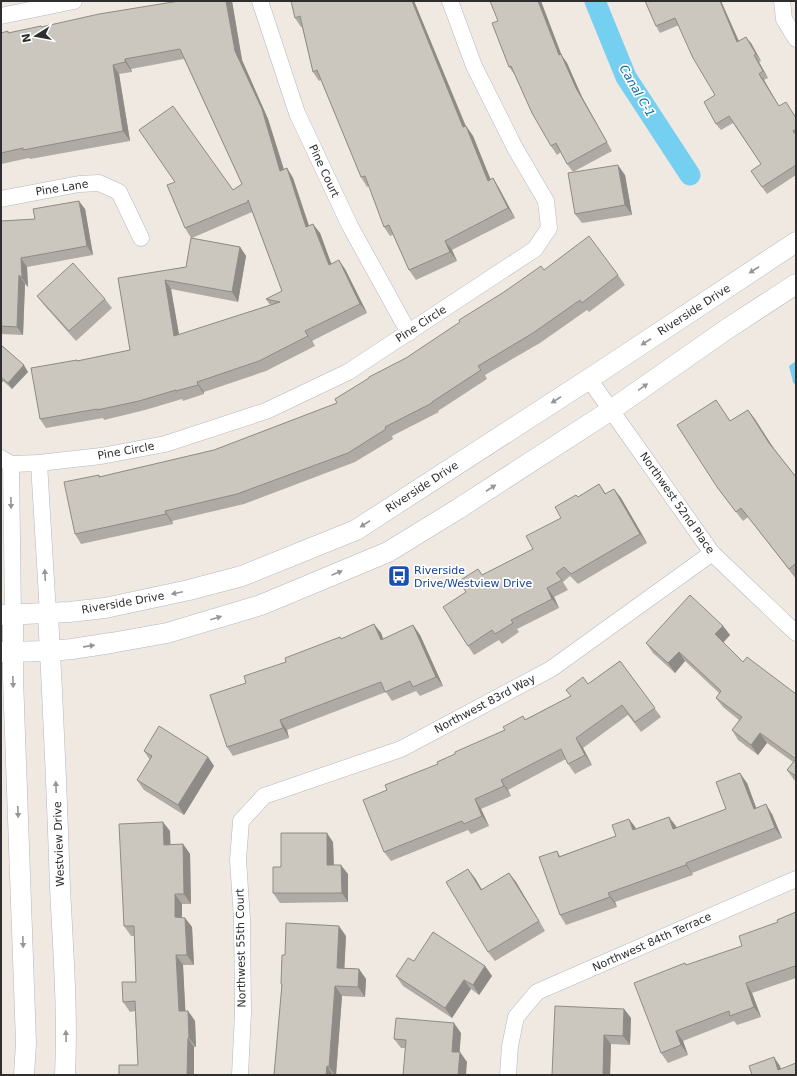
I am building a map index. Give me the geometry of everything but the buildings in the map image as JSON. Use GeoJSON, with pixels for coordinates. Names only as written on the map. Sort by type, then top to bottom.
{"type":"FeatureCollection","features":[{"type":"Feature","properties":{"kind":"street"},"geometry":{"type":"LineString","coordinates":[[1,16],[74,1]]}},
{"type":"Feature","properties":{"kind":"street","name":"Pine Court"},"geometry":{"type":"LineString","coordinates":[[260,1],[297,113],[350,226],[409,333]]}},
{"type":"Feature","properties":{"kind":"street","name":"Pine Circle"},"geometry":{"type":"LineString","coordinates":[[7,616],[6,461],[39,463],[101,456],[165,444],[266,411],[348,372],[535,249],[549,228],[546,201],[516,148],[474,66],[450,1]]}},
{"type":"Feature","properties":{"kind":"street"},"geometry":{"type":"LineString","coordinates":[[782,1],[784,19],[796,39]]}},
{"type":"Feature","properties":{"kind":"street","name":"Pine Lane"},"geometry":{"type":"LineString","coordinates":[[1,199],[79,184],[99,182],[119,192],[140,238]]}},
{"type":"Feature","properties":{"kind":"street","name":"Riverside Drive"},"geometry":{"type":"LineString","coordinates":[[7,616],[48,614],[105,608],[204,586],[242,576],[356,530],[589,379],[796,242]]}},
{"type":"Feature","properties":{"kind":"street"},"geometry":{"type":"LineString","coordinates":[[7,652],[50,651],[111,643],[175,631],[261,605],[388,552],[612,410],[727,329],[796,284]]}},
{"type":"Feature","properties":{"kind":"street","name":"Northwest 52nd Place"},"geometry":{"type":"LineString","coordinates":[[589,379],[712,553],[796,633]]}},
{"type":"Feature","properties":{"kind":"street"},"geometry":{"type":"LineString","coordinates":[[39,463],[48,614]]}},
{"type":"Feature","properties":{"kind":"street","name":"Northwest 83rd Way"},"geometry":{"type":"LineString","coordinates":[[241,821],[264,796],[400,749],[551,669],[712,553]]}},
{"type":"Feature","properties":{"kind":"street","name":"Westview Drive"},"geometry":{"type":"LineString","coordinates":[[48,614],[66,1023],[65,1075]]}},
{"type":"Feature","properties":{"kind":"street"},"geometry":{"type":"LineString","coordinates":[[7,616],[7,652],[26,1043],[24,1075]]}},
{"type":"Feature","properties":{"kind":"street","name":"Northwest 55th Court"},"geometry":{"type":"LineString","coordinates":[[240,1075],[243,1013],[242,919],[238,860],[241,821]]}},
{"type":"Feature","properties":{"kind":"street","name":"Northwest 84th Terrace"},"geometry":{"type":"LineString","coordinates":[[508,1075],[510,1046],[516,1016],[537,992],[796,879]]}},
{"type":"Feature","properties":{"kind":"water"},"geometry":{"type":"Polygon","coordinates":[[[796,361],[796,386],[793,382],[789,366],[796,361]]]}},
{"type":"Feature","properties":{"kind":"waterway","name":"Canal C-1"},"geometry":{"type":"LineString","coordinates":[[595,1],[626,77],[690,175]]}},
{"type":"Feature","properties":{"kind":"place","name":"Riverside Drive/Westview Drive"},"geometry":{"type":"Point","coordinates":[399,576]}}]}
